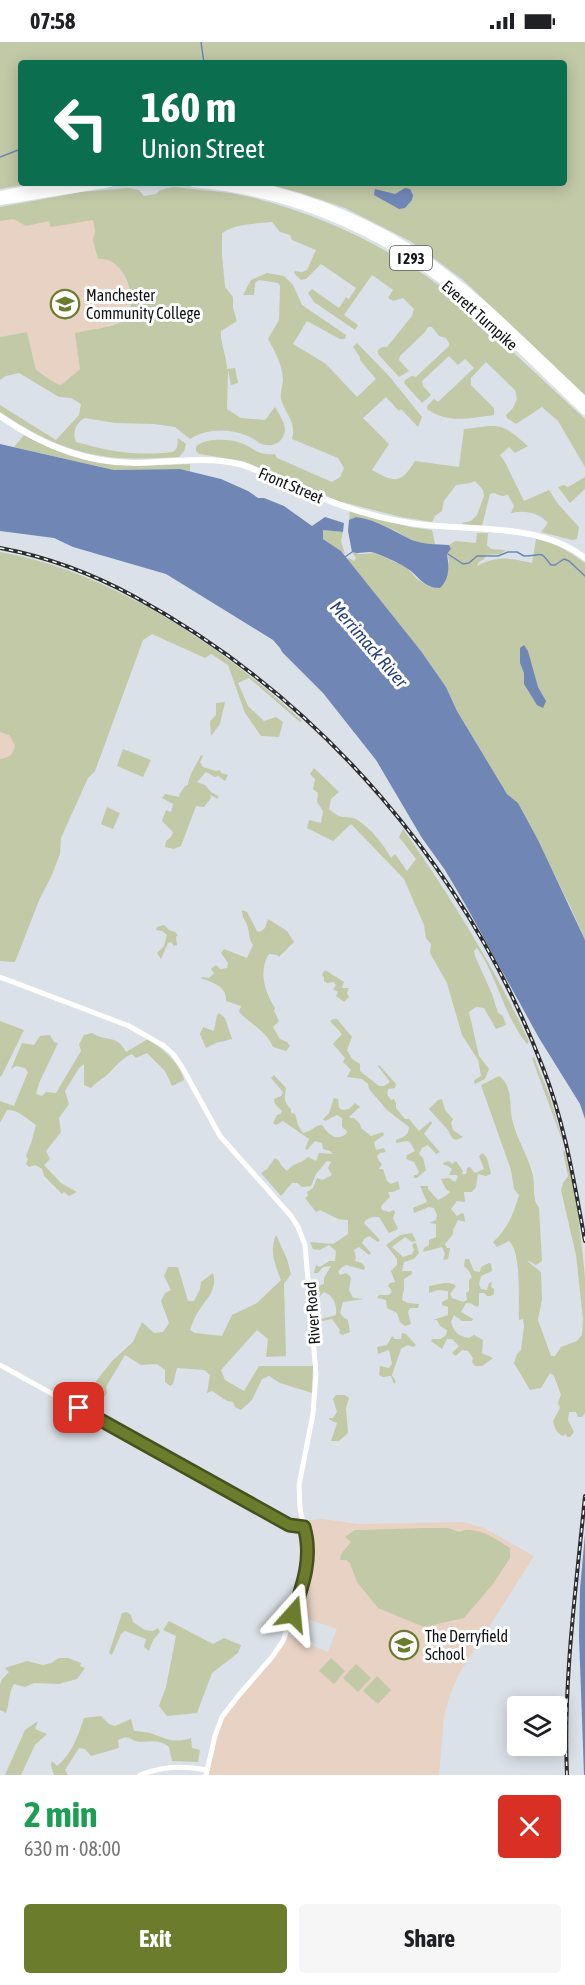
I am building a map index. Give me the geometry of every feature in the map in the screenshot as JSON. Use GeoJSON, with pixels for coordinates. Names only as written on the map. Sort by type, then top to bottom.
{"type":"FeatureCollection","features":[{"type":"Feature","properties":{"kind":"highway"},"geometry":{"type":"LineString","coordinates":[[0,195],[46,186]]}},
{"type":"Feature","properties":{"kind":"highway"},"geometry":{"type":"LineString","coordinates":[[0,201],[92,186]]}},
{"type":"Feature","properties":{"kind":"highway","name":"Everett Turnpike"},"geometry":{"type":"LineString","coordinates":[[214,186],[248,191],[298,204],[354,226],[399,251],[455,291],[585,411]]}},
{"type":"Feature","properties":{"kind":"highway","name":"Everett Turnpike"},"geometry":{"type":"LineString","coordinates":[[255,186],[325,206],[372,227],[416,253],[471,294],[585,401]]}},
{"type":"Feature","properties":{"kind":"main road","name":"Front Street"},"geometry":{"type":"LineString","coordinates":[[0,416],[41,441],[81,456],[132,463],[202,460],[233,463],[252,468],[358,511],[428,526],[536,535],[559,542],[585,558]]}},
{"type":"Feature","properties":{"kind":"street","name":"River Road"},"geometry":{"type":"LineString","coordinates":[[0,977],[129,1026],[164,1046],[173,1054],[220,1136],[287,1212],[298,1227],[307,1252],[316,1373],[315,1402],[299,1485],[300,1508],[308,1548],[307,1565],[287,1632],[272,1657],[222,1717],[214,1736],[206,1772]]}},
{"type":"Feature","properties":{"kind":"street"},"geometry":{"type":"LineString","coordinates":[[0,1365],[280,1520],[294,1526],[304,1527]]}},
{"type":"Feature","properties":{"kind":"street"},"geometry":{"type":"LineString","coordinates":[[140,1775],[158,1769],[177,1767],[206,1772]]}},
{"type":"Feature","properties":{"kind":"shaded area","name":"Manchester Community College"},"geometry":{"type":"Polygon","coordinates":[[[14,219],[93,220],[95,231],[93,240],[106,258],[118,264],[132,293],[128,314],[122,322],[108,325],[80,369],[61,385],[50,382],[36,370],[27,332],[0,337],[0,221],[14,219]]]}},
{"type":"Feature","properties":{"kind":"shaded area"},"geometry":{"type":"Polygon","coordinates":[[[0,732],[9,735],[16,745],[8,759],[0,759],[0,732]]]}},
{"type":"Feature","properties":{"kind":"shaded area","name":"The Derryfield School"},"geometry":{"type":"Polygon","coordinates":[[[322,1519],[358,1524],[463,1522],[484,1528],[534,1556],[459,1674],[444,1716],[439,1775],[206,1775],[219,1724],[272,1657],[286,1634],[328,1652],[337,1629],[293,1614],[307,1565],[303,1521],[322,1519]]]}},
{"type":"Feature","properties":{"kind":"green space"},"geometry":{"type":"Polygon","coordinates":[[[0,42],[585,42],[585,395],[462,279],[410,241],[345,208],[274,186],[567,186],[567,60],[18,60],[18,186],[0,189],[0,42]]]}},
{"type":"Feature","properties":{"kind":"green space"},"geometry":{"type":"Polygon","coordinates":[[[173,187],[241,195],[300,212],[373,244],[418,271],[463,306],[585,419],[585,467],[558,421],[542,407],[516,424],[507,418],[506,415],[513,408],[517,399],[515,390],[486,362],[471,378],[471,385],[494,408],[494,415],[451,418],[435,414],[427,409],[434,399],[438,402],[474,368],[465,359],[458,365],[449,356],[422,381],[423,386],[431,395],[422,403],[404,383],[405,380],[412,376],[416,377],[449,346],[446,338],[439,336],[432,327],[428,327],[400,356],[399,360],[409,371],[399,377],[378,354],[378,350],[387,347],[412,316],[414,309],[403,298],[393,301],[388,298],[393,290],[372,275],[344,315],[358,325],[355,330],[314,302],[308,293],[312,289],[339,308],[356,288],[321,264],[306,279],[301,280],[294,273],[295,271],[307,270],[316,250],[292,240],[290,235],[280,232],[272,222],[240,226],[222,233],[225,287],[233,297],[233,308],[237,321],[221,331],[221,336],[227,369],[235,368],[238,383],[231,385],[228,370],[227,409],[241,418],[265,420],[275,407],[285,428],[280,441],[272,445],[264,445],[248,436],[231,431],[210,431],[190,439],[175,427],[115,423],[85,418],[79,422],[75,432],[76,442],[101,448],[135,453],[159,453],[173,452],[177,448],[178,438],[186,444],[179,457],[118,458],[95,455],[66,447],[38,435],[0,412],[0,405],[56,440],[79,415],[81,404],[71,398],[59,397],[19,373],[0,380],[0,337],[27,332],[36,370],[61,385],[80,369],[75,333],[121,322],[131,306],[131,295],[123,274],[116,265],[108,260],[98,259],[93,240],[95,231],[93,220],[51,227],[49,221],[26,226],[14,219],[0,221],[0,207],[81,192],[129,188],[139,190],[144,196],[173,187]]]}},
{"type":"Feature","properties":{"kind":"green space"},"geometry":{"type":"Polygon","coordinates":[[[267,273],[284,276],[293,285],[302,305],[346,335],[345,339],[340,339],[307,321],[293,344],[326,364],[357,397],[376,379],[360,360],[353,347],[357,343],[389,376],[422,417],[418,427],[386,397],[363,418],[389,444],[372,470],[386,477],[397,479],[406,474],[415,461],[459,467],[464,429],[493,426],[505,429],[528,446],[515,453],[509,447],[500,455],[524,501],[549,490],[558,504],[579,527],[577,539],[572,540],[541,532],[548,523],[544,519],[531,513],[511,513],[514,506],[508,495],[502,496],[494,493],[490,494],[482,526],[462,524],[471,521],[477,515],[484,496],[483,490],[475,481],[456,485],[444,501],[442,511],[435,516],[432,522],[401,517],[338,501],[243,461],[199,454],[196,447],[204,442],[228,440],[264,454],[275,454],[277,458],[332,482],[340,477],[344,468],[338,458],[292,439],[292,423],[281,399],[283,379],[281,369],[268,339],[279,320],[280,286],[278,283],[259,280],[255,283],[254,295],[243,295],[251,280],[267,273]]]}},
{"type":"Feature","properties":{"kind":"green space"},"geometry":{"type":"Polygon","coordinates":[[[24,435],[45,446],[86,459],[125,465],[190,464],[190,471],[180,469],[114,470],[14,447],[24,435]]]}},
{"type":"Feature","properties":{"kind":"green space"},"geometry":{"type":"Polygon","coordinates":[[[585,477],[585,489],[570,503],[558,487],[564,485],[568,487],[585,477]]]}},
{"type":"Feature","properties":{"kind":"green space"},"geometry":{"type":"Polygon","coordinates":[[[350,511],[410,527],[432,530],[435,544],[419,542],[389,528],[356,517],[349,520],[350,511]]]}},
{"type":"Feature","properties":{"kind":"green space"},"geometry":{"type":"Polygon","coordinates":[[[323,530],[343,532],[341,541],[345,554],[323,539],[323,530]]]}},
{"type":"Feature","properties":{"kind":"green space"},"geometry":{"type":"Polygon","coordinates":[[[477,533],[488,533],[487,545],[491,549],[506,550],[500,554],[486,555],[477,566],[504,558],[532,563],[536,539],[562,548],[585,563],[585,940],[518,803],[507,794],[457,711],[446,687],[421,651],[347,559],[354,561],[356,558],[352,552],[375,553],[406,567],[417,579],[430,587],[444,583],[449,561],[447,554],[451,549],[449,545],[455,541],[476,543],[477,533]]]}},
{"type":"Feature","properties":{"kind":"green space"},"geometry":{"type":"Polygon","coordinates":[[[0,552],[41,562],[82,576],[123,594],[200,640],[237,666],[302,721],[300,722],[249,678],[238,683],[248,706],[264,721],[276,717],[283,722],[279,737],[261,736],[245,713],[228,665],[211,654],[205,658],[152,634],[143,640],[95,771],[88,778],[61,838],[60,854],[15,962],[0,961],[0,759],[10,755],[15,745],[9,735],[0,732],[0,552]]]}},
{"type":"Feature","properties":{"kind":"green space"},"geometry":{"type":"Polygon","coordinates":[[[225,702],[220,724],[211,736],[210,721],[216,715],[216,703],[225,702]]]}},
{"type":"Feature","properties":{"kind":"green space"},"geometry":{"type":"Polygon","coordinates":[[[123,749],[151,760],[143,777],[117,766],[123,749]]]}},
{"type":"Feature","properties":{"kind":"green space"},"geometry":{"type":"Polygon","coordinates":[[[201,755],[203,756],[200,762],[203,767],[220,770],[221,773],[228,775],[225,781],[206,772],[197,782],[205,785],[218,796],[218,799],[210,795],[211,798],[204,807],[196,806],[181,846],[174,849],[165,847],[166,841],[173,832],[162,821],[166,810],[171,812],[173,804],[162,798],[165,794],[180,797],[201,755]]]}},
{"type":"Feature","properties":{"kind":"green space"},"geometry":{"type":"Polygon","coordinates":[[[314,768],[339,792],[331,799],[329,809],[338,816],[355,819],[364,825],[377,838],[391,858],[395,854],[407,871],[416,859],[399,837],[403,829],[455,906],[486,959],[529,1042],[527,1044],[512,1021],[477,948],[474,951],[475,956],[498,1013],[503,1016],[506,1025],[496,1029],[484,1008],[476,1007],[469,1012],[479,1056],[489,1069],[485,1079],[475,1084],[474,1080],[481,1076],[478,1060],[462,1035],[447,983],[430,953],[431,944],[426,938],[424,925],[404,879],[351,824],[333,841],[307,828],[309,820],[321,823],[323,811],[317,802],[318,793],[313,789],[315,779],[310,774],[314,768]]]}},
{"type":"Feature","properties":{"kind":"green space"},"geometry":{"type":"Polygon","coordinates":[[[107,807],[120,813],[113,829],[101,824],[107,807]]]}},
{"type":"Feature","properties":{"kind":"green space"},"geometry":{"type":"Polygon","coordinates":[[[242,910],[247,912],[257,931],[260,932],[265,928],[268,919],[287,931],[294,942],[279,957],[269,954],[263,975],[268,996],[279,1021],[273,1027],[280,1039],[290,1046],[286,1051],[273,1047],[263,1032],[239,1012],[241,1006],[226,1001],[222,988],[201,978],[209,978],[214,973],[211,969],[216,965],[220,969],[227,968],[228,963],[221,953],[224,949],[247,958],[253,945],[242,910]]]}},
{"type":"Feature","properties":{"kind":"green space"},"geometry":{"type":"Polygon","coordinates":[[[164,925],[178,935],[177,945],[168,943],[161,959],[157,953],[164,946],[167,935],[156,930],[157,927],[164,925]]]}},
{"type":"Feature","properties":{"kind":"green space"},"geometry":{"type":"Polygon","coordinates":[[[325,970],[344,982],[342,988],[349,988],[347,993],[349,997],[344,1002],[336,996],[338,992],[333,989],[336,985],[334,982],[324,981],[322,975],[325,970]]]}},
{"type":"Feature","properties":{"kind":"green space"},"geometry":{"type":"Polygon","coordinates":[[[219,1013],[225,1018],[232,1039],[206,1048],[200,1034],[203,1027],[214,1031],[219,1013]]]}},
{"type":"Feature","properties":{"kind":"green space"},"geometry":{"type":"Polygon","coordinates":[[[337,1019],[352,1037],[347,1050],[352,1059],[360,1064],[360,1071],[379,1086],[384,1086],[390,1082],[379,1065],[396,1084],[395,1088],[388,1089],[387,1094],[391,1100],[394,1099],[396,1108],[405,1119],[409,1119],[419,1131],[431,1121],[432,1123],[424,1134],[440,1152],[436,1154],[428,1145],[422,1148],[419,1154],[423,1158],[426,1170],[417,1178],[414,1178],[414,1175],[419,1172],[414,1162],[406,1159],[407,1155],[415,1151],[410,1142],[396,1143],[396,1140],[407,1134],[409,1127],[387,1110],[362,1079],[347,1077],[351,1070],[343,1062],[345,1058],[333,1044],[342,1034],[330,1021],[337,1019]]]}},
{"type":"Feature","properties":{"kind":"green space"},"geometry":{"type":"Polygon","coordinates":[[[0,1021],[24,1030],[1,1077],[0,1076],[0,1021]]]}},
{"type":"Feature","properties":{"kind":"green space"},"geometry":{"type":"Polygon","coordinates":[[[92,1033],[115,1040],[123,1046],[126,1052],[148,1039],[175,1062],[184,1080],[172,1086],[165,1071],[147,1053],[136,1058],[132,1054],[128,1056],[91,1088],[84,1085],[84,1064],[79,1068],[65,1091],[69,1104],[59,1118],[61,1132],[46,1151],[50,1159],[44,1165],[61,1183],[77,1192],[69,1196],[64,1192],[62,1194],[44,1176],[42,1169],[35,1165],[29,1167],[26,1164],[28,1159],[26,1156],[36,1125],[11,1110],[7,1110],[0,1123],[0,1101],[14,1106],[28,1072],[25,1068],[16,1066],[11,1069],[22,1043],[34,1045],[40,1036],[50,1035],[54,1042],[58,1043],[39,1083],[36,1094],[42,1096],[46,1092],[56,1093],[81,1051],[79,1044],[84,1035],[92,1033]]]}},
{"type":"Feature","properties":{"kind":"green space"},"geometry":{"type":"Polygon","coordinates":[[[534,1057],[550,1097],[565,1148],[532,1058],[534,1057]]]}},
{"type":"Feature","properties":{"kind":"green space"},"geometry":{"type":"Polygon","coordinates":[[[274,1075],[286,1088],[286,1102],[291,1113],[295,1114],[303,1133],[322,1125],[332,1136],[339,1137],[346,1134],[347,1131],[342,1127],[342,1118],[337,1115],[325,1121],[323,1119],[329,1113],[334,1098],[338,1099],[339,1108],[343,1110],[349,1109],[355,1103],[360,1107],[350,1118],[354,1118],[371,1136],[383,1132],[384,1135],[374,1142],[376,1150],[384,1148],[386,1152],[377,1156],[382,1164],[379,1169],[383,1169],[387,1181],[391,1184],[398,1181],[400,1189],[388,1192],[390,1197],[381,1206],[382,1210],[389,1212],[394,1210],[393,1218],[398,1229],[389,1233],[379,1217],[367,1220],[364,1223],[380,1240],[378,1242],[369,1236],[364,1239],[362,1243],[371,1253],[369,1255],[359,1247],[354,1250],[355,1261],[362,1263],[364,1270],[346,1265],[338,1272],[340,1275],[346,1273],[351,1277],[349,1290],[353,1298],[364,1299],[343,1302],[340,1313],[348,1320],[350,1332],[342,1335],[332,1319],[318,1322],[318,1320],[336,1315],[336,1308],[334,1301],[327,1294],[324,1292],[318,1298],[315,1293],[317,1286],[324,1284],[324,1278],[331,1266],[323,1267],[318,1273],[314,1273],[316,1265],[320,1267],[329,1261],[335,1261],[336,1251],[329,1245],[320,1250],[313,1249],[310,1242],[333,1244],[348,1234],[348,1220],[338,1219],[320,1210],[316,1212],[305,1198],[317,1178],[322,1180],[332,1175],[328,1168],[331,1162],[327,1161],[316,1174],[311,1186],[302,1187],[297,1183],[292,1183],[281,1196],[261,1173],[275,1158],[287,1171],[308,1157],[316,1161],[319,1153],[333,1154],[323,1149],[322,1143],[315,1141],[307,1150],[305,1149],[309,1139],[283,1121],[276,1125],[273,1123],[282,1111],[275,1104],[274,1099],[281,1096],[283,1092],[271,1078],[274,1075]]]}},
{"type":"Feature","properties":{"kind":"green space"},"geometry":{"type":"Polygon","coordinates":[[[499,1076],[507,1085],[512,1119],[534,1180],[535,1197],[539,1208],[542,1261],[536,1265],[527,1261],[541,1272],[542,1299],[538,1320],[551,1356],[555,1356],[561,1347],[577,1341],[582,1335],[583,1319],[576,1255],[561,1190],[568,1176],[563,1152],[565,1150],[572,1182],[585,1278],[585,1413],[582,1417],[578,1417],[576,1412],[569,1412],[568,1420],[574,1432],[570,1437],[559,1433],[553,1421],[560,1408],[558,1403],[561,1395],[554,1376],[550,1373],[541,1388],[530,1390],[514,1363],[521,1350],[524,1326],[523,1319],[519,1320],[518,1266],[516,1255],[509,1241],[497,1247],[493,1242],[509,1221],[519,1195],[514,1189],[511,1170],[481,1085],[499,1076]]]}},
{"type":"Feature","properties":{"kind":"green space"},"geometry":{"type":"Polygon","coordinates":[[[442,1099],[445,1110],[453,1119],[451,1123],[453,1130],[463,1137],[456,1140],[452,1138],[448,1130],[429,1109],[442,1099]]]}},
{"type":"Feature","properties":{"kind":"green space"},"geometry":{"type":"Polygon","coordinates":[[[483,1153],[487,1158],[491,1174],[486,1176],[478,1174],[476,1187],[472,1192],[464,1192],[465,1202],[457,1201],[451,1209],[457,1216],[464,1214],[465,1222],[458,1220],[453,1234],[445,1244],[447,1248],[450,1248],[448,1259],[443,1260],[445,1254],[442,1247],[423,1252],[424,1248],[429,1245],[429,1240],[436,1237],[436,1224],[429,1223],[436,1220],[437,1215],[434,1208],[429,1207],[414,1213],[413,1208],[427,1202],[420,1186],[428,1186],[438,1200],[450,1192],[441,1179],[449,1178],[455,1182],[458,1177],[449,1175],[452,1169],[443,1163],[449,1161],[452,1164],[456,1161],[463,1171],[462,1174],[466,1174],[467,1168],[470,1167],[475,1173],[484,1169],[479,1156],[483,1153]]]}},
{"type":"Feature","properties":{"kind":"green space"},"geometry":{"type":"Polygon","coordinates":[[[412,1233],[416,1241],[412,1242],[405,1237],[392,1247],[403,1257],[412,1254],[414,1250],[412,1245],[416,1243],[419,1253],[414,1259],[404,1262],[402,1271],[412,1271],[412,1274],[404,1279],[402,1300],[419,1304],[418,1308],[410,1308],[408,1312],[411,1324],[405,1326],[400,1322],[397,1313],[387,1308],[386,1300],[377,1298],[379,1295],[389,1295],[392,1291],[388,1286],[395,1282],[391,1271],[397,1265],[397,1259],[386,1245],[400,1235],[412,1233]]]}},
{"type":"Feature","properties":{"kind":"green space"},"geometry":{"type":"Polygon","coordinates":[[[276,1235],[291,1274],[284,1284],[286,1356],[266,1357],[268,1339],[257,1330],[221,1370],[225,1380],[244,1391],[259,1366],[313,1366],[312,1393],[280,1383],[269,1376],[262,1379],[252,1400],[241,1410],[235,1407],[233,1402],[227,1401],[212,1391],[207,1393],[210,1375],[204,1370],[177,1368],[173,1384],[170,1386],[165,1382],[165,1370],[157,1364],[141,1365],[125,1355],[106,1387],[107,1393],[94,1413],[79,1403],[112,1361],[133,1342],[142,1322],[154,1333],[163,1332],[169,1323],[161,1301],[165,1293],[171,1290],[164,1276],[168,1267],[178,1267],[188,1301],[194,1301],[201,1282],[213,1273],[213,1289],[190,1330],[195,1333],[222,1336],[232,1315],[257,1303],[281,1280],[273,1252],[276,1235]]]}},
{"type":"Feature","properties":{"kind":"green space"},"geometry":{"type":"Polygon","coordinates":[[[465,1259],[469,1259],[474,1271],[480,1272],[481,1267],[491,1264],[492,1271],[481,1276],[479,1284],[481,1289],[487,1290],[489,1283],[492,1282],[491,1287],[494,1289],[494,1294],[487,1296],[479,1293],[477,1307],[466,1303],[461,1312],[473,1319],[472,1321],[462,1321],[454,1315],[451,1322],[459,1335],[469,1338],[474,1335],[483,1340],[482,1353],[493,1358],[482,1366],[475,1366],[468,1351],[462,1350],[456,1356],[452,1353],[459,1346],[452,1339],[447,1339],[442,1349],[431,1341],[441,1339],[446,1335],[447,1330],[440,1326],[437,1320],[433,1320],[448,1315],[448,1307],[442,1305],[442,1302],[448,1299],[448,1291],[438,1290],[429,1293],[429,1286],[453,1284],[456,1286],[450,1294],[452,1298],[463,1302],[467,1300],[466,1293],[469,1291],[469,1280],[472,1277],[464,1266],[465,1259]]]}},
{"type":"Feature","properties":{"kind":"green space"},"geometry":{"type":"Polygon","coordinates":[[[402,1333],[406,1334],[416,1345],[413,1347],[408,1345],[401,1349],[392,1375],[396,1382],[394,1384],[391,1376],[379,1375],[380,1366],[389,1368],[392,1364],[389,1350],[378,1354],[377,1347],[387,1345],[392,1336],[395,1339],[401,1339],[402,1333]]]}},
{"type":"Feature","properties":{"kind":"green space"},"geometry":{"type":"Polygon","coordinates":[[[336,1395],[345,1395],[349,1398],[346,1408],[348,1433],[339,1441],[331,1441],[337,1423],[329,1418],[333,1418],[337,1412],[333,1399],[336,1395]]]}},
{"type":"Feature","properties":{"kind":"green space"},"geometry":{"type":"Polygon","coordinates":[[[448,1528],[459,1532],[479,1531],[510,1548],[510,1558],[493,1584],[464,1618],[424,1627],[378,1608],[357,1582],[350,1563],[340,1560],[341,1554],[351,1542],[345,1537],[355,1530],[448,1528]]]}},
{"type":"Feature","properties":{"kind":"green space"},"geometry":{"type":"Polygon","coordinates":[[[127,1612],[131,1615],[133,1622],[145,1630],[153,1631],[158,1628],[160,1632],[153,1640],[149,1651],[144,1647],[146,1639],[125,1631],[121,1634],[112,1655],[109,1653],[122,1613],[127,1612]]]}},
{"type":"Feature","properties":{"kind":"green space"},"geometry":{"type":"Polygon","coordinates":[[[169,1621],[213,1644],[224,1638],[241,1645],[238,1653],[212,1673],[197,1713],[167,1716],[159,1706],[166,1687],[176,1636],[163,1630],[169,1621]]]}},
{"type":"Feature","properties":{"kind":"green space"},"geometry":{"type":"Polygon","coordinates":[[[59,1658],[68,1658],[81,1663],[80,1666],[85,1668],[77,1679],[59,1684],[34,1683],[25,1687],[14,1684],[6,1713],[0,1710],[0,1685],[9,1672],[5,1668],[27,1661],[43,1665],[59,1658]]]}},
{"type":"Feature","properties":{"kind":"green space"},"geometry":{"type":"Polygon","coordinates":[[[331,1658],[345,1671],[334,1684],[319,1671],[331,1658]]]}},
{"type":"Feature","properties":{"kind":"green space"},"geometry":{"type":"Polygon","coordinates":[[[356,1664],[371,1678],[358,1692],[343,1678],[356,1664]]]}},
{"type":"Feature","properties":{"kind":"green space"},"geometry":{"type":"Polygon","coordinates":[[[377,1676],[391,1690],[378,1704],[363,1691],[377,1676]]]}},
{"type":"Feature","properties":{"kind":"green space"},"geometry":{"type":"Polygon","coordinates":[[[101,1716],[109,1724],[115,1726],[131,1719],[134,1731],[151,1733],[176,1741],[191,1738],[192,1748],[200,1750],[198,1762],[172,1761],[169,1747],[164,1744],[156,1741],[140,1742],[126,1737],[118,1740],[119,1748],[91,1756],[85,1749],[79,1748],[65,1770],[68,1775],[54,1775],[52,1761],[57,1766],[67,1756],[84,1718],[101,1716]]]}},
{"type":"Feature","properties":{"kind":"green space"},"geometry":{"type":"Polygon","coordinates":[[[38,1721],[35,1729],[47,1734],[35,1745],[21,1775],[5,1775],[25,1730],[38,1721]]]}},
{"type":"Feature","properties":{"kind":"water"},"geometry":{"type":"Polygon","coordinates":[[[405,188],[410,189],[413,195],[405,208],[399,209],[374,195],[375,189],[395,194],[405,188]]]}},
{"type":"Feature","properties":{"kind":"water","name":"Merrimack River"},"geometry":{"type":"Polygon","coordinates":[[[0,444],[114,470],[180,469],[221,479],[258,498],[284,506],[312,526],[325,517],[344,523],[343,532],[323,530],[323,539],[341,551],[421,651],[446,687],[457,711],[507,794],[518,803],[585,940],[585,1119],[580,1104],[539,1038],[445,870],[422,838],[376,760],[323,693],[273,640],[166,574],[73,547],[54,538],[0,531],[0,444]]]}},
{"type":"Feature","properties":{"kind":"water"},"geometry":{"type":"Polygon","coordinates":[[[356,517],[378,523],[417,542],[449,545],[451,549],[447,554],[446,581],[440,588],[429,586],[405,567],[390,559],[375,553],[352,552],[348,531],[349,520],[356,517]]]}},
{"type":"Feature","properties":{"kind":"water"},"geometry":{"type":"Polygon","coordinates":[[[524,645],[528,651],[538,687],[546,701],[543,708],[537,705],[524,684],[520,648],[524,645]]]}},
{"type":"Feature","properties":{"kind":"water"},"geometry":{"type":"Polygon","coordinates":[[[585,1534],[585,1775],[584,1775],[579,1636],[585,1534]]]}},
{"type":"Feature","properties":{"kind":"waterway"},"geometry":{"type":"LineString","coordinates":[[201,42],[204,60]]}},
{"type":"Feature","properties":{"kind":"waterway"},"geometry":{"type":"LineString","coordinates":[[0,157],[18,150]]}},
{"type":"Feature","properties":{"kind":"waterway"},"geometry":{"type":"LineString","coordinates":[[345,557],[352,552]]}},
{"type":"Feature","properties":{"kind":"waterway"},"geometry":{"type":"LineString","coordinates":[[448,554],[463,564],[469,563],[477,556],[498,556],[508,552],[517,552],[524,556],[540,554],[551,565],[564,559],[569,561],[585,576]]}},
{"type":"Feature","properties":{"kind":"railway"},"geometry":{"type":"LineString","coordinates":[[0,548],[53,561],[103,581],[135,597],[203,638],[267,686],[326,738],[381,796],[430,859],[474,926],[512,995],[551,1089],[568,1153],[585,1241]]}},
{"type":"Feature","properties":{"kind":"railway"},"geometry":{"type":"LineString","coordinates":[[567,1775],[569,1670],[585,1496]]}},
{"type":"Feature","properties":{"kind":"place","name":"Manchester Community College"},"geometry":{"type":"Point","coordinates":[65,304]}},
{"type":"Feature","properties":{"kind":"place","name":"The Derryfield School"},"geometry":{"type":"Point","coordinates":[404,1645]}},
{"type":"Feature","properties":{"kind":"route"},"geometry":{"type":"LineString","coordinates":[[79,1408],[289,1525],[304,1527],[308,1548],[307,1565],[293,1614]]}}]}
